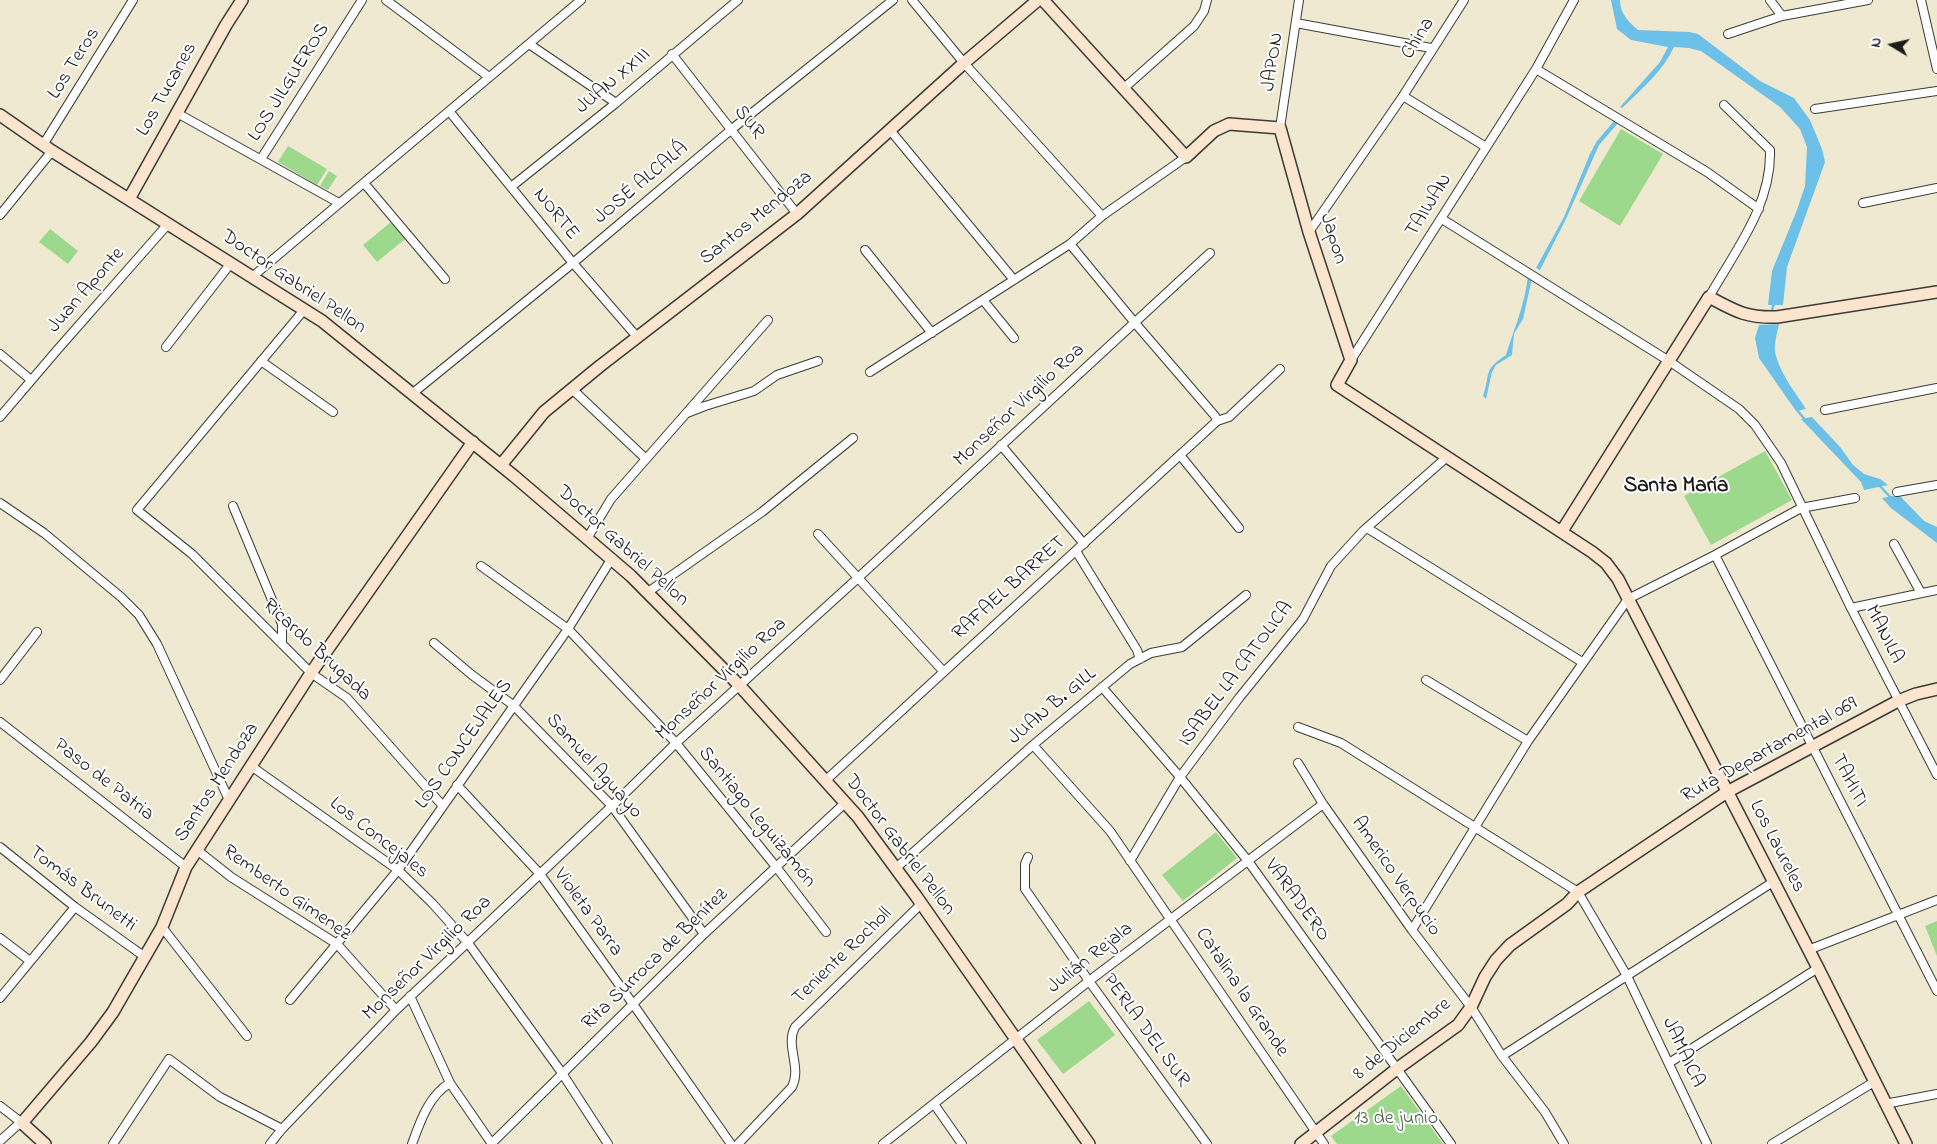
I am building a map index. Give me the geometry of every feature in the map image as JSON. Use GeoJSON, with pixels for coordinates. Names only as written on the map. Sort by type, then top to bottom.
{"type":"FeatureCollection","features":[{"type":"Feature","properties":{"kind":"street","name":"Los Teros"},"geometry":{"type":"LineString","coordinates":[[0,215],[48,148],[133,0]]}},
{"type":"Feature","properties":{"kind":"street","name":"Los Tucanes"},"geometry":{"type":"LineString","coordinates":[[129,199],[226,25],[242,0]]}},
{"type":"Feature","properties":{"kind":"street","name":"LOS JILGUEROS"},"geometry":{"type":"LineString","coordinates":[[262,159],[362,0]]}},
{"type":"Feature","properties":{"kind":"street"},"geometry":{"type":"LineString","coordinates":[[386,0],[489,77]]}},
{"type":"Feature","properties":{"kind":"street"},"geometry":{"type":"LineString","coordinates":[[252,277],[581,0]]}},
{"type":"Feature","properties":{"kind":"street","name":"JUAN XXIII"},"geometry":{"type":"LineString","coordinates":[[511,188],[616,103],[738,0]]}},
{"type":"Feature","properties":{"kind":"street","name":"JOSÉ ALCALÁ"},"geometry":{"type":"LineString","coordinates":[[413,393],[573,263],[732,129],[893,0]]}},
{"type":"Feature","properties":{"kind":"street"},"geometry":{"type":"LineString","coordinates":[[912,0],[964,63],[1102,216]]}},
{"type":"Feature","properties":{"kind":"street","name":"Santos Mendoza"},"geometry":{"type":"LineString","coordinates":[[501,465],[544,412],[797,214],[964,63],[1038,0]]}},
{"type":"Feature","properties":{"kind":"street"},"geometry":{"type":"LineString","coordinates":[[1043,0],[1186,158]]}},
{"type":"Feature","properties":{"kind":"street"},"geometry":{"type":"LineString","coordinates":[[1123,89],[1194,26],[1204,11],[1207,0]]}},
{"type":"Feature","properties":{"kind":"street","name":"JAPON"},"geometry":{"type":"LineString","coordinates":[[1280,128],[1299,0]]}},
{"type":"Feature","properties":{"kind":"street","name":"China"},"geometry":{"type":"LineString","coordinates":[[1309,232],[1402,96],[1431,48],[1464,0]]}},
{"type":"Feature","properties":{"kind":"street","name":"TAIWAN"},"geometry":{"type":"LineString","coordinates":[[1351,360],[1536,69],[1574,0]]}},
{"type":"Feature","properties":{"kind":"street"},"geometry":{"type":"LineString","coordinates":[[1770,0],[1782,16]]}},
{"type":"Feature","properties":{"kind":"street"},"geometry":{"type":"LineString","coordinates":[[1728,34],[1782,16],[1868,0]]}},
{"type":"Feature","properties":{"kind":"street"},"geometry":{"type":"LineString","coordinates":[[1921,0],[1937,70]]}},
{"type":"Feature","properties":{"kind":"street"},"geometry":{"type":"LineString","coordinates":[[1296,24],[1431,48]]}},
{"type":"Feature","properties":{"kind":"street"},"geometry":{"type":"LineString","coordinates":[[529,44],[616,103]]}},
{"type":"Feature","properties":{"kind":"street","name":"SUR"},"geometry":{"type":"LineString","coordinates":[[672,54],[797,214]]}},
{"type":"Feature","properties":{"kind":"street"},"geometry":{"type":"LineString","coordinates":[[1536,69],[1707,172],[1759,209]]}},
{"type":"Feature","properties":{"kind":"street"},"geometry":{"type":"LineString","coordinates":[[1814,109],[1937,90]]}},
{"type":"Feature","properties":{"kind":"street"},"geometry":{"type":"LineString","coordinates":[[1402,96],[1486,147]]}},
{"type":"Feature","properties":{"kind":"street"},"geometry":{"type":"LineString","coordinates":[[1562,531],[1709,296],[1759,209],[1767,180],[1770,150],[1724,105]]}},
{"type":"Feature","properties":{"kind":"street","name":"NORTE"},"geometry":{"type":"LineString","coordinates":[[449,110],[573,263],[638,338]]}},
{"type":"Feature","properties":{"kind":"street"},"geometry":{"type":"LineString","coordinates":[[177,113],[338,203]]}},
{"type":"Feature","properties":{"kind":"street","name":"Doctor Gabriel Pellon"},"geometry":{"type":"LineString","coordinates":[[0,115],[48,148],[322,321],[588,537],[648,592],[739,685],[858,817],[896,868],[1089,1144]]}},
{"type":"Feature","properties":{"kind":"street"},"geometry":{"type":"LineString","coordinates":[[870,372],[1070,244],[1102,216],[1186,158],[1214,131],[1229,124],[1280,128]]}},
{"type":"Feature","properties":{"kind":"street","name":"Japon"},"geometry":{"type":"LineString","coordinates":[[1280,128],[1309,232],[1351,360]]}},
{"type":"Feature","properties":{"kind":"street"},"geometry":{"type":"LineString","coordinates":[[890,130],[1014,280]]}},
{"type":"Feature","properties":{"kind":"street"},"geometry":{"type":"LineString","coordinates":[[364,183],[445,280]]}},
{"type":"Feature","properties":{"kind":"street"},"geometry":{"type":"LineString","coordinates":[[1863,203],[1937,188]]}},
{"type":"Feature","properties":{"kind":"street","name":"MANILA"},"geometry":{"type":"LineString","coordinates":[[1442,219],[1669,361],[1739,409],[1755,425],[1781,463],[1850,608],[1937,775]]}},
{"type":"Feature","properties":{"kind":"street","name":"Juan Aponte"},"geometry":{"type":"LineString","coordinates":[[0,417],[168,224]]}},
{"type":"Feature","properties":{"kind":"street"},"geometry":{"type":"LineString","coordinates":[[1070,244],[1215,416],[1216,421]]}},
{"type":"Feature","properties":{"kind":"street"},"geometry":{"type":"LineString","coordinates":[[865,250],[932,333]]}},
{"type":"Feature","properties":{"kind":"street","name":"Monseñor Virgilio Roa"},"geometry":{"type":"LineString","coordinates":[[270,1144],[282,1129],[410,996],[739,685],[859,577],[1210,253]]}},
{"type":"Feature","properties":{"kind":"street"},"geometry":{"type":"LineString","coordinates":[[166,347],[231,264]]}},
{"type":"Feature","properties":{"kind":"street"},"geometry":{"type":"LineString","coordinates":[[1709,296],[1730,308],[1757,318],[1777,317],[1937,292]]}},
{"type":"Feature","properties":{"kind":"street"},"geometry":{"type":"LineString","coordinates":[[983,300],[1014,338]]}},
{"type":"Feature","properties":{"kind":"street"},"geometry":{"type":"LineString","coordinates":[[304,310],[262,361],[333,412]]}},
{"type":"Feature","properties":{"kind":"street"},"geometry":{"type":"LineString","coordinates":[[588,537],[612,499],[768,320]]}},
{"type":"Feature","properties":{"kind":"street"},"geometry":{"type":"LineString","coordinates":[[0,354],[31,380]]}},
{"type":"Feature","properties":{"kind":"street","name":"Los Laureles"},"geometry":{"type":"LineString","coordinates":[[1351,360],[1337,384],[1338,386],[1562,531],[1606,563],[1618,579],[1818,968],[1906,1144]]}},
{"type":"Feature","properties":{"kind":"street","name":"Ricardo Brugada"},"geometry":{"type":"LineString","coordinates":[[262,361],[137,510],[192,554],[311,673],[347,698],[442,805]]}},
{"type":"Feature","properties":{"kind":"street"},"geometry":{"type":"LineString","coordinates":[[685,414],[754,391],[777,375],[818,361]]}},
{"type":"Feature","properties":{"kind":"street","name":"RAFAEL BARRET"},"geometry":{"type":"LineString","coordinates":[[825,781],[1216,421],[1229,417],[1280,369]]}},
{"type":"Feature","properties":{"kind":"street"},"geometry":{"type":"LineString","coordinates":[[1826,410],[1937,388]]}},
{"type":"Feature","properties":{"kind":"street"},"geometry":{"type":"LineString","coordinates":[[572,389],[646,459]]}},
{"type":"Feature","properties":{"kind":"street"},"geometry":{"type":"LineString","coordinates":[[648,592],[762,512],[853,438]]}},
{"type":"Feature","properties":{"kind":"street","name":"Santos Mendoza"},"geometry":{"type":"LineString","coordinates":[[22,1123],[91,1042],[113,1012],[162,927],[186,867],[311,673],[473,442]]}},
{"type":"Feature","properties":{"kind":"street"},"geometry":{"type":"LineString","coordinates":[[1002,445],[1084,544]]}},
{"type":"Feature","properties":{"kind":"street"},"geometry":{"type":"LineString","coordinates":[[1180,455],[1239,528]]}},
{"type":"Feature","properties":{"kind":"street","name":"ISABEL LA CATOLICA"},"geometry":{"type":"LineString","coordinates":[[1130,861],[1180,777],[1239,698],[1303,619],[1331,566],[1367,528],[1447,458]]}},
{"type":"Feature","properties":{"kind":"street"},"geometry":{"type":"LineString","coordinates":[[1897,492],[1937,485]]}},
{"type":"Feature","properties":{"kind":"street"},"geometry":{"type":"LineString","coordinates":[[1412,930],[1528,741],[1582,662],[1628,600],[1802,508],[1855,498]]}},
{"type":"Feature","properties":{"kind":"street"},"geometry":{"type":"LineString","coordinates":[[0,503],[44,533],[121,597],[139,615],[157,644],[229,800]]}},
{"type":"Feature","properties":{"kind":"street"},"geometry":{"type":"LineString","coordinates":[[233,506],[282,624],[282,644]]}},
{"type":"Feature","properties":{"kind":"street"},"geometry":{"type":"LineString","coordinates":[[1367,528],[1582,662]]}},
{"type":"Feature","properties":{"kind":"street"},"geometry":{"type":"LineString","coordinates":[[818,534],[943,671]]}},
{"type":"Feature","properties":{"kind":"street"},"geometry":{"type":"LineString","coordinates":[[1894,544],[1921,593]]}},
{"type":"Feature","properties":{"kind":"street"},"geometry":{"type":"LineString","coordinates":[[1076,551],[1137,650],[1140,659]]}},
{"type":"Feature","properties":{"kind":"street","name":"TAHITI"},"geometry":{"type":"LineString","coordinates":[[1715,555],[1937,991]]}},
{"type":"Feature","properties":{"kind":"street","name":"LOS CONCEJALES"},"geometry":{"type":"LineString","coordinates":[[290,1000],[398,870],[442,805],[568,629],[612,558]]}},
{"type":"Feature","properties":{"kind":"street","name":"Santiago Leguizamón"},"geometry":{"type":"LineString","coordinates":[[481,566],[568,629],[676,744],[777,868],[826,932]]}},
{"type":"Feature","properties":{"kind":"street"},"geometry":{"type":"LineString","coordinates":[[1850,608],[1937,590]]}},
{"type":"Feature","properties":{"kind":"street","name":"JUAN B. GILL"},"geometry":{"type":"LineString","coordinates":[[896,868],[1033,746],[1130,664],[1151,653],[1182,647],[1246,595]]}},
{"type":"Feature","properties":{"kind":"street"},"geometry":{"type":"LineString","coordinates":[[0,680],[37,632]]}},
{"type":"Feature","properties":{"kind":"street","name":"Samuel Aguayo"},"geometry":{"type":"LineString","coordinates":[[434,643],[472,675],[513,705],[612,806],[704,934]]}},
{"type":"Feature","properties":{"kind":"street"},"geometry":{"type":"LineString","coordinates":[[1426,680],[1528,741]]}},
{"type":"Feature","properties":{"kind":"street","name":"VARADERO"},"geometry":{"type":"LineString","coordinates":[[1102,687],[1180,777],[1248,861],[1451,1144]]}},
{"type":"Feature","properties":{"kind":"street","name":"Ruta Departamental 069"},"geometry":{"type":"LineString","coordinates":[[1578,892],[1727,792],[1898,701],[1937,689]]}},
{"type":"Feature","properties":{"kind":"street","name":"Paso de Patria"},"geometry":{"type":"LineString","coordinates":[[0,722],[186,867]]}},
{"type":"Feature","properties":{"kind":"street"},"geometry":{"type":"LineString","coordinates":[[1298,728],[1341,743],[1578,892]]}},
{"type":"Feature","properties":{"kind":"street","name":"Catalina la Grande"},"geometry":{"type":"LineString","coordinates":[[1033,746],[1100,818],[1171,918],[1324,1144]]}},
{"type":"Feature","properties":{"kind":"street","name":"Americo Verpucio"},"geometry":{"type":"LineString","coordinates":[[1298,763],[1323,804],[1412,930],[1471,1007],[1502,1056],[1545,1112],[1564,1144]]}},
{"type":"Feature","properties":{"kind":"street","name":"Los Concejales"},"geometry":{"type":"LineString","coordinates":[[251,766],[398,870],[432,903],[468,942],[562,1073],[608,1144]]}},
{"type":"Feature","properties":{"kind":"street","name":"Violeta Parra"},"geometry":{"type":"LineString","coordinates":[[457,785],[540,874],[731,1144]]}},
{"type":"Feature","properties":{"kind":"street","name":"Rita Surroca de Benítez"},"geometry":{"type":"LineString","coordinates":[[492,1144],[704,934],[845,803]]}},
{"type":"Feature","properties":{"kind":"street","name":"Julián Rejala"},"geometry":{"type":"LineString","coordinates":[[883,1144],[1089,981],[1323,804]]}},
{"type":"Feature","properties":{"kind":"street","name":"Tomás Brunetti"},"geometry":{"type":"LineString","coordinates":[[0,847],[75,908],[145,958]]}},
{"type":"Feature","properties":{"kind":"street","name":"Remberto Gimenez"},"geometry":{"type":"LineString","coordinates":[[197,850],[231,877],[337,944],[396,1010]]}},
{"type":"Feature","properties":{"kind":"street","name":"PERLA DEL SUR"},"geometry":{"type":"LineString","coordinates":[[1028,857],[1025,864],[1025,888],[1089,981],[1207,1144]]}},
{"type":"Feature","properties":{"kind":"street"},"geometry":{"type":"LineString","coordinates":[[1502,1056],[1773,882]]}},
{"type":"Feature","properties":{"kind":"street","name":"JAMAICA"},"geometry":{"type":"LineString","coordinates":[[1578,892],[1627,976],[1707,1144]]}},
{"type":"Feature","properties":{"kind":"street","name":"8 de Diciembre"},"geometry":{"type":"LineString","coordinates":[[1301,1144],[1398,1068],[1458,1025],[1471,1007],[1485,977],[1496,960],[1510,945],[1567,904],[1578,892]]}},
{"type":"Feature","properties":{"kind":"street"},"geometry":{"type":"LineString","coordinates":[[1808,950],[1937,900]]}},
{"type":"Feature","properties":{"kind":"street","name":"Teniente Rocholl"},"geometry":{"type":"LineString","coordinates":[[738,1144],[792,1087],[796,1078],[796,1066],[790,1036],[795,1027],[921,904]]}},
{"type":"Feature","properties":{"kind":"street"},"geometry":{"type":"LineString","coordinates":[[0,998],[75,908]]}},
{"type":"Feature","properties":{"kind":"street"},"geometry":{"type":"LineString","coordinates":[[162,927],[247,1036]]}},
{"type":"Feature","properties":{"kind":"street"},"geometry":{"type":"LineString","coordinates":[[0,938],[30,961]]}},
{"type":"Feature","properties":{"kind":"street"},"geometry":{"type":"LineString","coordinates":[[1669,1062],[1818,968]]}},
{"type":"Feature","properties":{"kind":"street"},"geometry":{"type":"LineString","coordinates":[[410,996],[450,1083],[492,1144]]}},
{"type":"Feature","properties":{"kind":"street"},"geometry":{"type":"LineString","coordinates":[[113,1144],[169,1059],[220,1096],[282,1129]]}},
{"type":"Feature","properties":{"kind":"street"},"geometry":{"type":"LineString","coordinates":[[1772,1144],[1874,1082]]}},
{"type":"Feature","properties":{"kind":"street"},"geometry":{"type":"LineString","coordinates":[[412,1144],[434,1096],[441,1088],[450,1083]]}},
{"type":"Feature","properties":{"kind":"street"},"geometry":{"type":"LineString","coordinates":[[1885,1104],[1937,1094]]}},
{"type":"Feature","properties":{"kind":"street"},"geometry":{"type":"LineString","coordinates":[[934,1104],[962,1144]]}},
{"type":"Feature","properties":{"kind":"street"},"geometry":{"type":"LineString","coordinates":[[0,1106],[45,1144]]}},
{"type":"Feature","properties":{"kind":"street"},"geometry":{"type":"LineString","coordinates":[[0,1141],[22,1123]]}},
{"type":"Feature","properties":{"kind":"green space"},"geometry":{"type":"Polygon","coordinates":[[[1621,129],[1663,154],[1620,226],[1579,201],[1621,129]]]}},
{"type":"Feature","properties":{"kind":"green space"},"geometry":{"type":"Polygon","coordinates":[[[288,146],[327,169],[317,185],[278,162],[288,146]]]}},
{"type":"Feature","properties":{"kind":"green space"},"geometry":{"type":"Polygon","coordinates":[[[329,171],[337,176],[328,190],[320,186],[329,171]]]}},
{"type":"Feature","properties":{"kind":"green space"},"geometry":{"type":"Polygon","coordinates":[[[391,222],[405,239],[377,262],[363,245],[391,222]]]}},
{"type":"Feature","properties":{"kind":"green space"},"geometry":{"type":"Polygon","coordinates":[[[50,229],[78,251],[68,264],[39,242],[50,229]]]}},
{"type":"Feature","properties":{"kind":"green space"},"geometry":{"type":"Polygon","coordinates":[[[1765,451],[1792,500],[1711,545],[1684,496],[1765,451]]]}},
{"type":"Feature","properties":{"kind":"green space"},"geometry":{"type":"Polygon","coordinates":[[[1216,832],[1237,858],[1183,901],[1162,875],[1216,832]]]}},
{"type":"Feature","properties":{"kind":"green space"},"geometry":{"type":"Polygon","coordinates":[[[1937,921],[1937,956],[1925,926],[1937,921]]]}},
{"type":"Feature","properties":{"kind":"green space"},"geometry":{"type":"Polygon","coordinates":[[[1089,1001],[1115,1035],[1063,1074],[1037,1040],[1089,1001]]]}},
{"type":"Feature","properties":{"kind":"green space","name":"13 de junio"},"geometry":{"type":"Polygon","coordinates":[[[1401,1086],[1443,1144],[1337,1144],[1331,1136],[1401,1086]]]}},
{"type":"Feature","properties":{"kind":"water"},"geometry":{"type":"Polygon","coordinates":[[[1611,0],[1620,0],[1623,14],[1638,30],[1698,34],[1760,81],[1794,98],[1810,120],[1822,149],[1825,162],[1787,267],[1783,305],[1768,305],[1772,271],[1805,186],[1807,147],[1800,129],[1780,107],[1701,51],[1689,48],[1674,47],[1664,64],[1651,80],[1622,108],[1620,107],[1660,62],[1668,47],[1631,40],[1617,29],[1611,0]]]}},
{"type":"Feature","properties":{"kind":"water"},"geometry":{"type":"Polygon","coordinates":[[[1615,120],[1619,122],[1599,145],[1566,219],[1540,270],[1536,268],[1564,217],[1590,154],[1597,141],[1615,120]]]}},
{"type":"Feature","properties":{"kind":"water"},"geometry":{"type":"Polygon","coordinates":[[[1528,276],[1532,278],[1523,319],[1514,334],[1512,355],[1496,365],[1492,372],[1486,399],[1483,396],[1488,373],[1498,360],[1506,355],[1522,306],[1528,276]]]}},
{"type":"Feature","properties":{"kind":"water"},"geometry":{"type":"Polygon","coordinates":[[[1779,324],[1775,344],[1778,363],[1806,409],[1796,411],[1759,358],[1755,338],[1759,325],[1779,324]]]}},
{"type":"Feature","properties":{"kind":"water"},"geometry":{"type":"Polygon","coordinates":[[[1812,417],[1841,448],[1853,465],[1864,474],[1880,479],[1888,485],[1864,490],[1861,482],[1801,419],[1812,417]]]}},
{"type":"Feature","properties":{"kind":"water"},"geometry":{"type":"Polygon","coordinates":[[[1899,495],[1924,521],[1937,527],[1937,543],[1891,508],[1882,498],[1899,495]]]}},
{"type":"Feature","properties":{"kind":"waterway"},"geometry":{"type":"LineString","coordinates":[[1771,314],[1774,303]]}},
{"type":"Feature","properties":{"kind":"waterway"},"geometry":{"type":"LineString","coordinates":[[1797,410],[1806,421]]}},
{"type":"Feature","properties":{"kind":"waterway"},"geometry":{"type":"LineString","coordinates":[[1879,485],[1892,499]]}},
{"type":"Feature","properties":{"kind":"district","name":"Santa María"},"geometry":{"type":"Point","coordinates":[1676,488]}}]}
